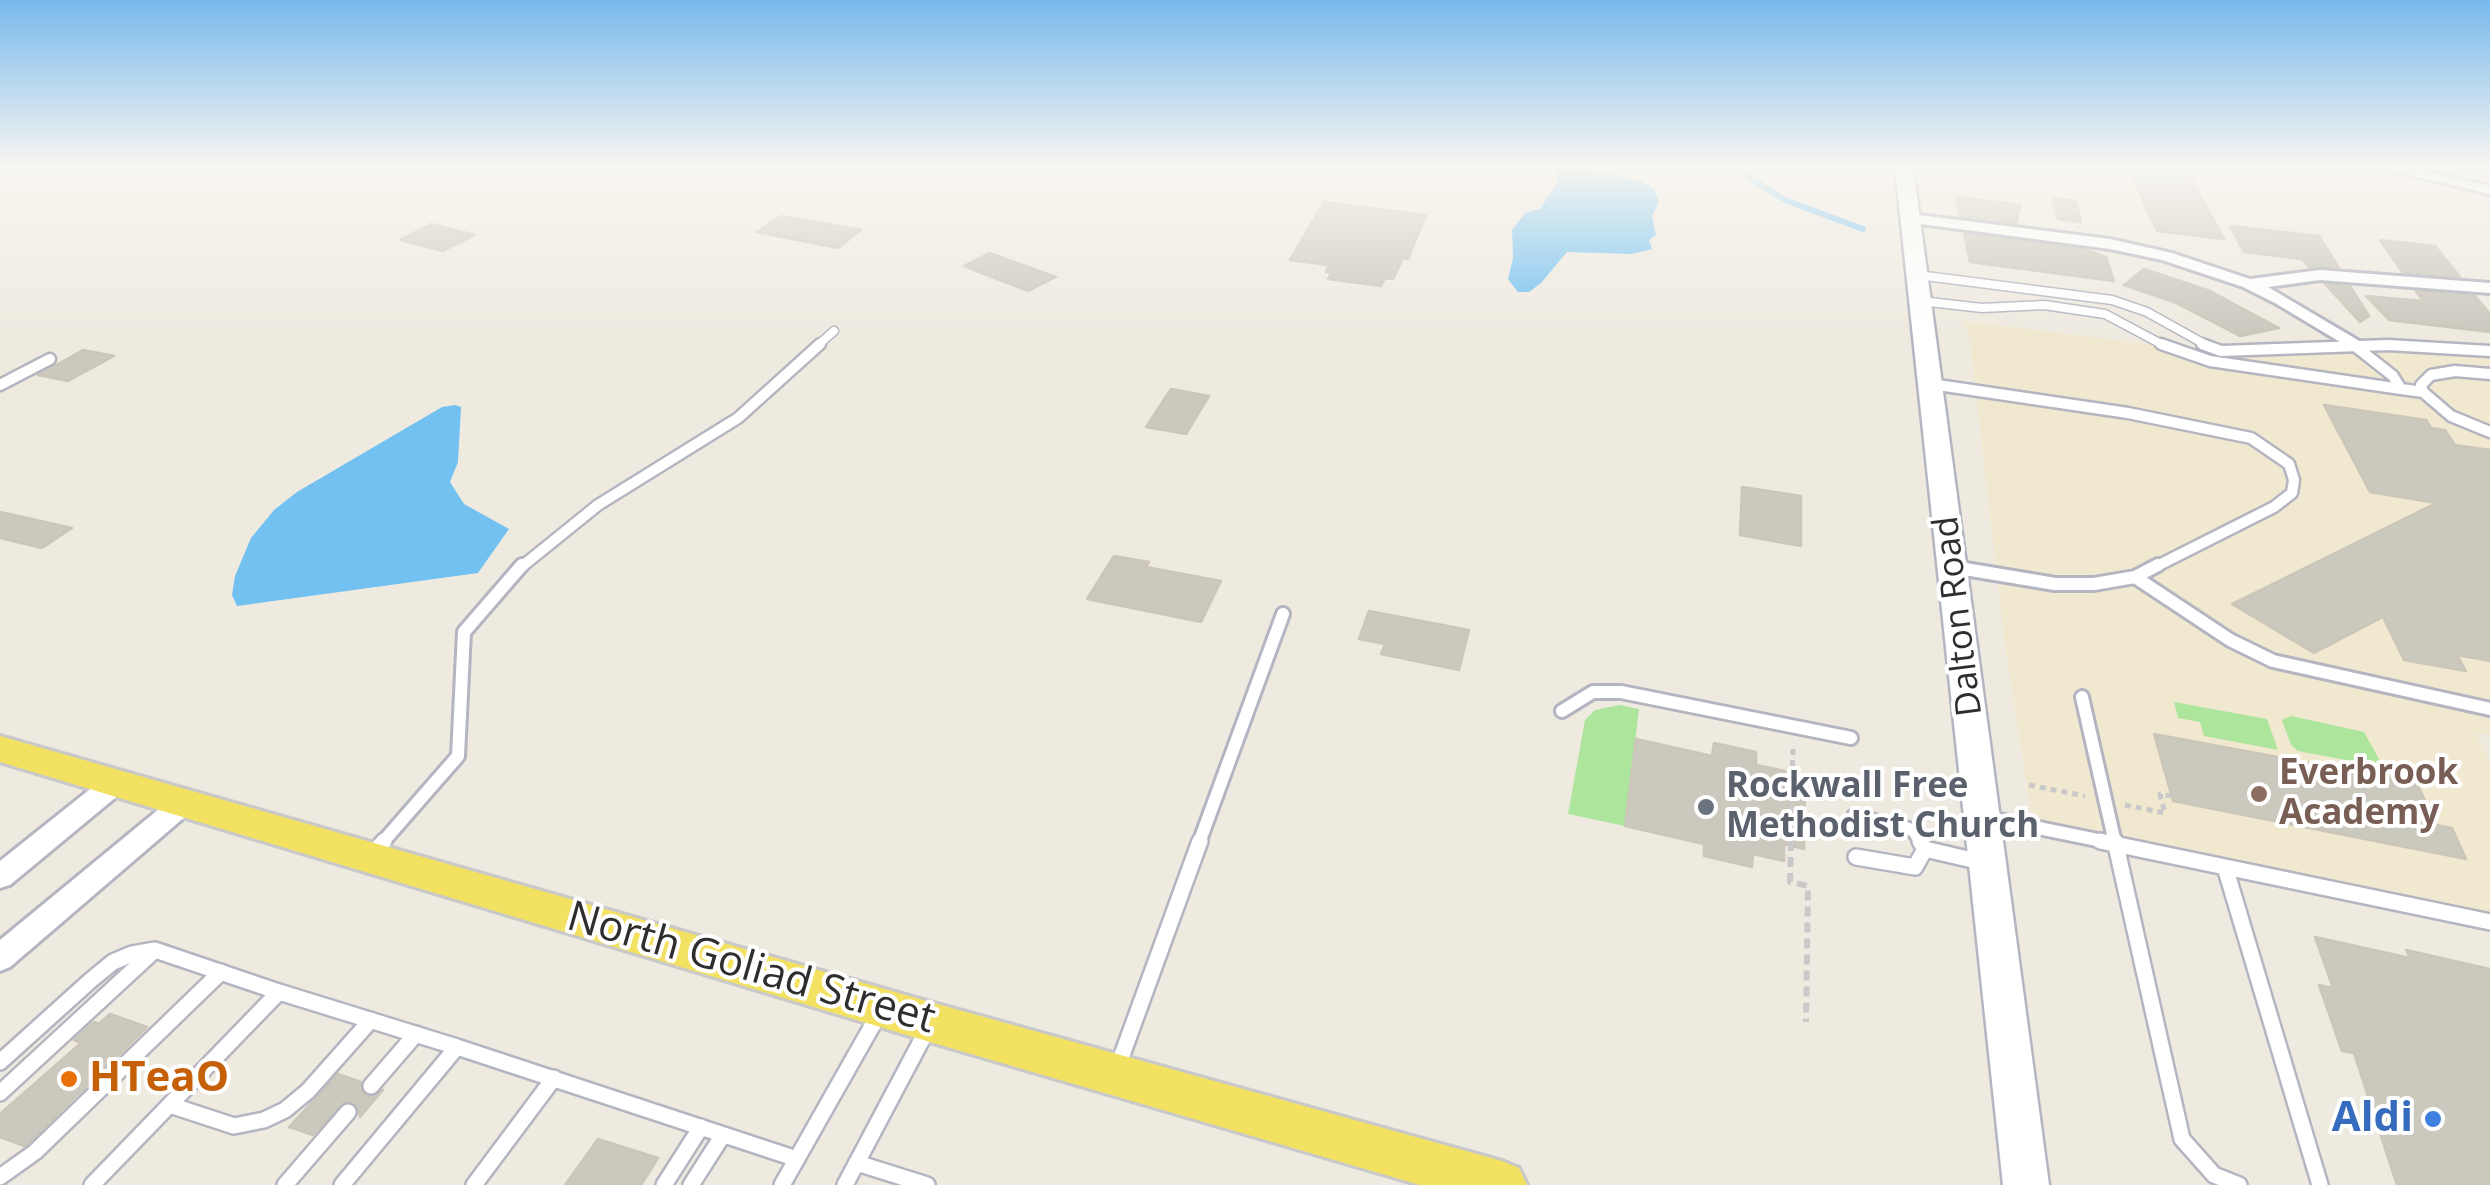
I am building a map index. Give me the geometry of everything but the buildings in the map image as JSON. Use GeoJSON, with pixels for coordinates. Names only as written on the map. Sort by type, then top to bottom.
{"type":"FeatureCollection","features":[{"type":"Feature","properties":{"kind":"main road","name":"North Goliad Street"},"geometry":{"type":"LineString","coordinates":[[0,749],[1502,1185]]}},
{"type":"Feature","properties":{"kind":"street","name":"Dalton Road"},"geometry":{"type":"LineString","coordinates":[[1911,222],[2026,1185]]}},
{"type":"Feature","properties":{"kind":"street"},"geometry":{"type":"LineString","coordinates":[[1935,222],[2140,250],[2249,284],[2310,315],[2354,346]]}},
{"type":"Feature","properties":{"kind":"street"},"geometry":{"type":"LineString","coordinates":[[2249,284],[2320,275],[2490,288]]}},
{"type":"Feature","properties":{"kind":"street"},"geometry":{"type":"LineString","coordinates":[[0,877],[118,781]]}},
{"type":"Feature","properties":{"kind":"street"},"geometry":{"type":"LineString","coordinates":[[0,958],[185,802]]}},
{"type":"Feature","properties":{"kind":"lane"},"geometry":{"type":"LineString","coordinates":[[1920,288],[2112,300],[2148,312],[2191,340],[2221,351],[2354,346],[2490,351]]}},
{"type":"Feature","properties":{"kind":"lane"},"geometry":{"type":"LineString","coordinates":[[1920,288],[1982,308],[2044,305],[2105,314],[2172,350],[2210,360],[2424,392]]}},
{"type":"Feature","properties":{"kind":"lane"},"geometry":{"type":"LineString","coordinates":[[371,856],[458,756],[464,632],[524,563],[598,505],[738,418],[834,331]]}},
{"type":"Feature","properties":{"kind":"lane"},"geometry":{"type":"LineString","coordinates":[[2354,346],[2394,376],[2401,388]]}},
{"type":"Feature","properties":{"kind":"lane"},"geometry":{"type":"LineString","coordinates":[[0,385],[50,359]]}},
{"type":"Feature","properties":{"kind":"lane"},"geometry":{"type":"LineString","coordinates":[[2490,374],[2455,371],[2431,375],[2421,385],[2451,416],[2490,432]]}},
{"type":"Feature","properties":{"kind":"lane"},"geometry":{"type":"LineString","coordinates":[[1932,384],[2208,427],[2251,438],[2288,464],[2294,480],[2292,493],[2274,507],[2135,576],[2094,584],[2055,584],[1953,567]]}},
{"type":"Feature","properties":{"kind":"lane"},"geometry":{"type":"LineString","coordinates":[[2135,576],[2230,640],[2272,661],[2324,676],[2490,709]]}},
{"type":"Feature","properties":{"kind":"lane"},"geometry":{"type":"LineString","coordinates":[[1114,1074],[1283,614]]}},
{"type":"Feature","properties":{"kind":"lane"},"geometry":{"type":"LineString","coordinates":[[1562,711],[1593,692],[1621,692],[1852,738]]}},
{"type":"Feature","properties":{"kind":"lane"},"geometry":{"type":"LineString","coordinates":[[2082,696],[2182,1140],[2214,1175],[2239,1185]]}},
{"type":"Feature","properties":{"kind":"lane"},"geometry":{"type":"LineString","coordinates":[[1854,816],[1913,830],[1926,850],[1989,864]]}},
{"type":"Feature","properties":{"kind":"lane"},"geometry":{"type":"LineString","coordinates":[[1984,816],[2490,922]]}},
{"type":"Feature","properties":{"kind":"lane"},"geometry":{"type":"LineString","coordinates":[[1856,857],[1916,867],[1926,850]]}},
{"type":"Feature","properties":{"kind":"lane"},"geometry":{"type":"LineString","coordinates":[[2225,867],[2320,1185]]}},
{"type":"Feature","properties":{"kind":"lane"},"geometry":{"type":"LineString","coordinates":[[0,1062],[113,962],[155,950],[797,1159]]}},
{"type":"Feature","properties":{"kind":"lane"},"geometry":{"type":"LineString","coordinates":[[0,1093],[155,950]]}},
{"type":"Feature","properties":{"kind":"lane"},"geometry":{"type":"LineString","coordinates":[[0,1177],[35,1152],[221,972]]}},
{"type":"Feature","properties":{"kind":"lane"},"geometry":{"type":"LineString","coordinates":[[92,1185],[280,992]]}},
{"type":"Feature","properties":{"kind":"lane"},"geometry":{"type":"LineString","coordinates":[[782,1185],[882,1008]]}},
{"type":"Feature","properties":{"kind":"lane"},"geometry":{"type":"LineString","coordinates":[[170,1105],[234,1126],[264,1120],[285,1110],[308,1091],[371,1020]]}},
{"type":"Feature","properties":{"kind":"lane"},"geometry":{"type":"LineString","coordinates":[[844,1185],[930,1022]]}},
{"type":"Feature","properties":{"kind":"lane"},"geometry":{"type":"LineString","coordinates":[[371,1086],[416,1034]]}},
{"type":"Feature","properties":{"kind":"lane"},"geometry":{"type":"LineString","coordinates":[[342,1185],[457,1047]]}},
{"type":"Feature","properties":{"kind":"lane"},"geometry":{"type":"LineString","coordinates":[[478,1185],[554,1078]]}},
{"type":"Feature","properties":{"kind":"lane"},"geometry":{"type":"LineString","coordinates":[[285,1185],[348,1112]]}},
{"type":"Feature","properties":{"kind":"lane"},"geometry":{"type":"LineString","coordinates":[[664,1185],[702,1127]]}},
{"type":"Feature","properties":{"kind":"lane"},"geometry":{"type":"LineString","coordinates":[[692,1185],[723,1135]]}},
{"type":"Feature","properties":{"kind":"lane"},"geometry":{"type":"LineString","coordinates":[[856,1163],[928,1185]]}},
{"type":"Feature","properties":{"kind":"path"},"geometry":{"type":"LineString","coordinates":[[1793,727],[1790,882],[1808,886],[1806,1022]]}},
{"type":"Feature","properties":{"kind":"shaded area"},"geometry":{"type":"Polygon","coordinates":[[[1964,321],[2250,357],[2386,350],[2490,357],[2490,735],[2475,733],[2490,763],[2490,922],[2033,825],[2005,646],[1970,340],[1964,321]]]}},
{"type":"Feature","properties":{"kind":"green space"},"geometry":{"type":"Polygon","coordinates":[[[2174,702],[2267,719],[2278,750],[2204,736],[2200,722],[2178,718],[2174,702]]]}},
{"type":"Feature","properties":{"kind":"green space"},"geometry":{"type":"Polygon","coordinates":[[[1619,705],[1639,709],[1625,826],[1568,814],[1585,720],[1595,710],[1619,705]]]}},
{"type":"Feature","properties":{"kind":"green space"},"geometry":{"type":"Polygon","coordinates":[[[2291,716],[2364,732],[2380,761],[2378,766],[2298,751],[2291,745],[2282,720],[2291,716]]]}},
{"type":"Feature","properties":{"kind":"water"},"geometry":{"type":"Polygon","coordinates":[[[1518,222],[1653,222],[1656,235],[1649,240],[1652,249],[1632,254],[1567,252],[1541,283],[1529,292],[1518,292],[1508,279],[1513,258],[1512,230],[1518,222]]]}},
{"type":"Feature","properties":{"kind":"water"},"geometry":{"type":"Polygon","coordinates":[[[442,407],[461,407],[458,462],[450,482],[464,504],[509,529],[478,573],[237,606],[232,595],[235,576],[251,538],[274,510],[297,492],[442,407]]]}},
{"type":"Feature","properties":{"kind":"waterway"},"geometry":{"type":"LineString","coordinates":[[1845,222],[1863,229]]}},
{"type":"Feature","properties":{"kind":"place","name":"Everbrook Academy"},"geometry":{"type":"Point","coordinates":[2259,794]}},
{"type":"Feature","properties":{"kind":"place","name":"Rockwall Free Methodist Church"},"geometry":{"type":"Point","coordinates":[1706,807]}},
{"type":"Feature","properties":{"kind":"place","name":"HTeaO"},"geometry":{"type":"Point","coordinates":[69,1079]}},
{"type":"Feature","properties":{"kind":"place","name":"Aldi"},"geometry":{"type":"Point","coordinates":[2433,1119]}}]}
